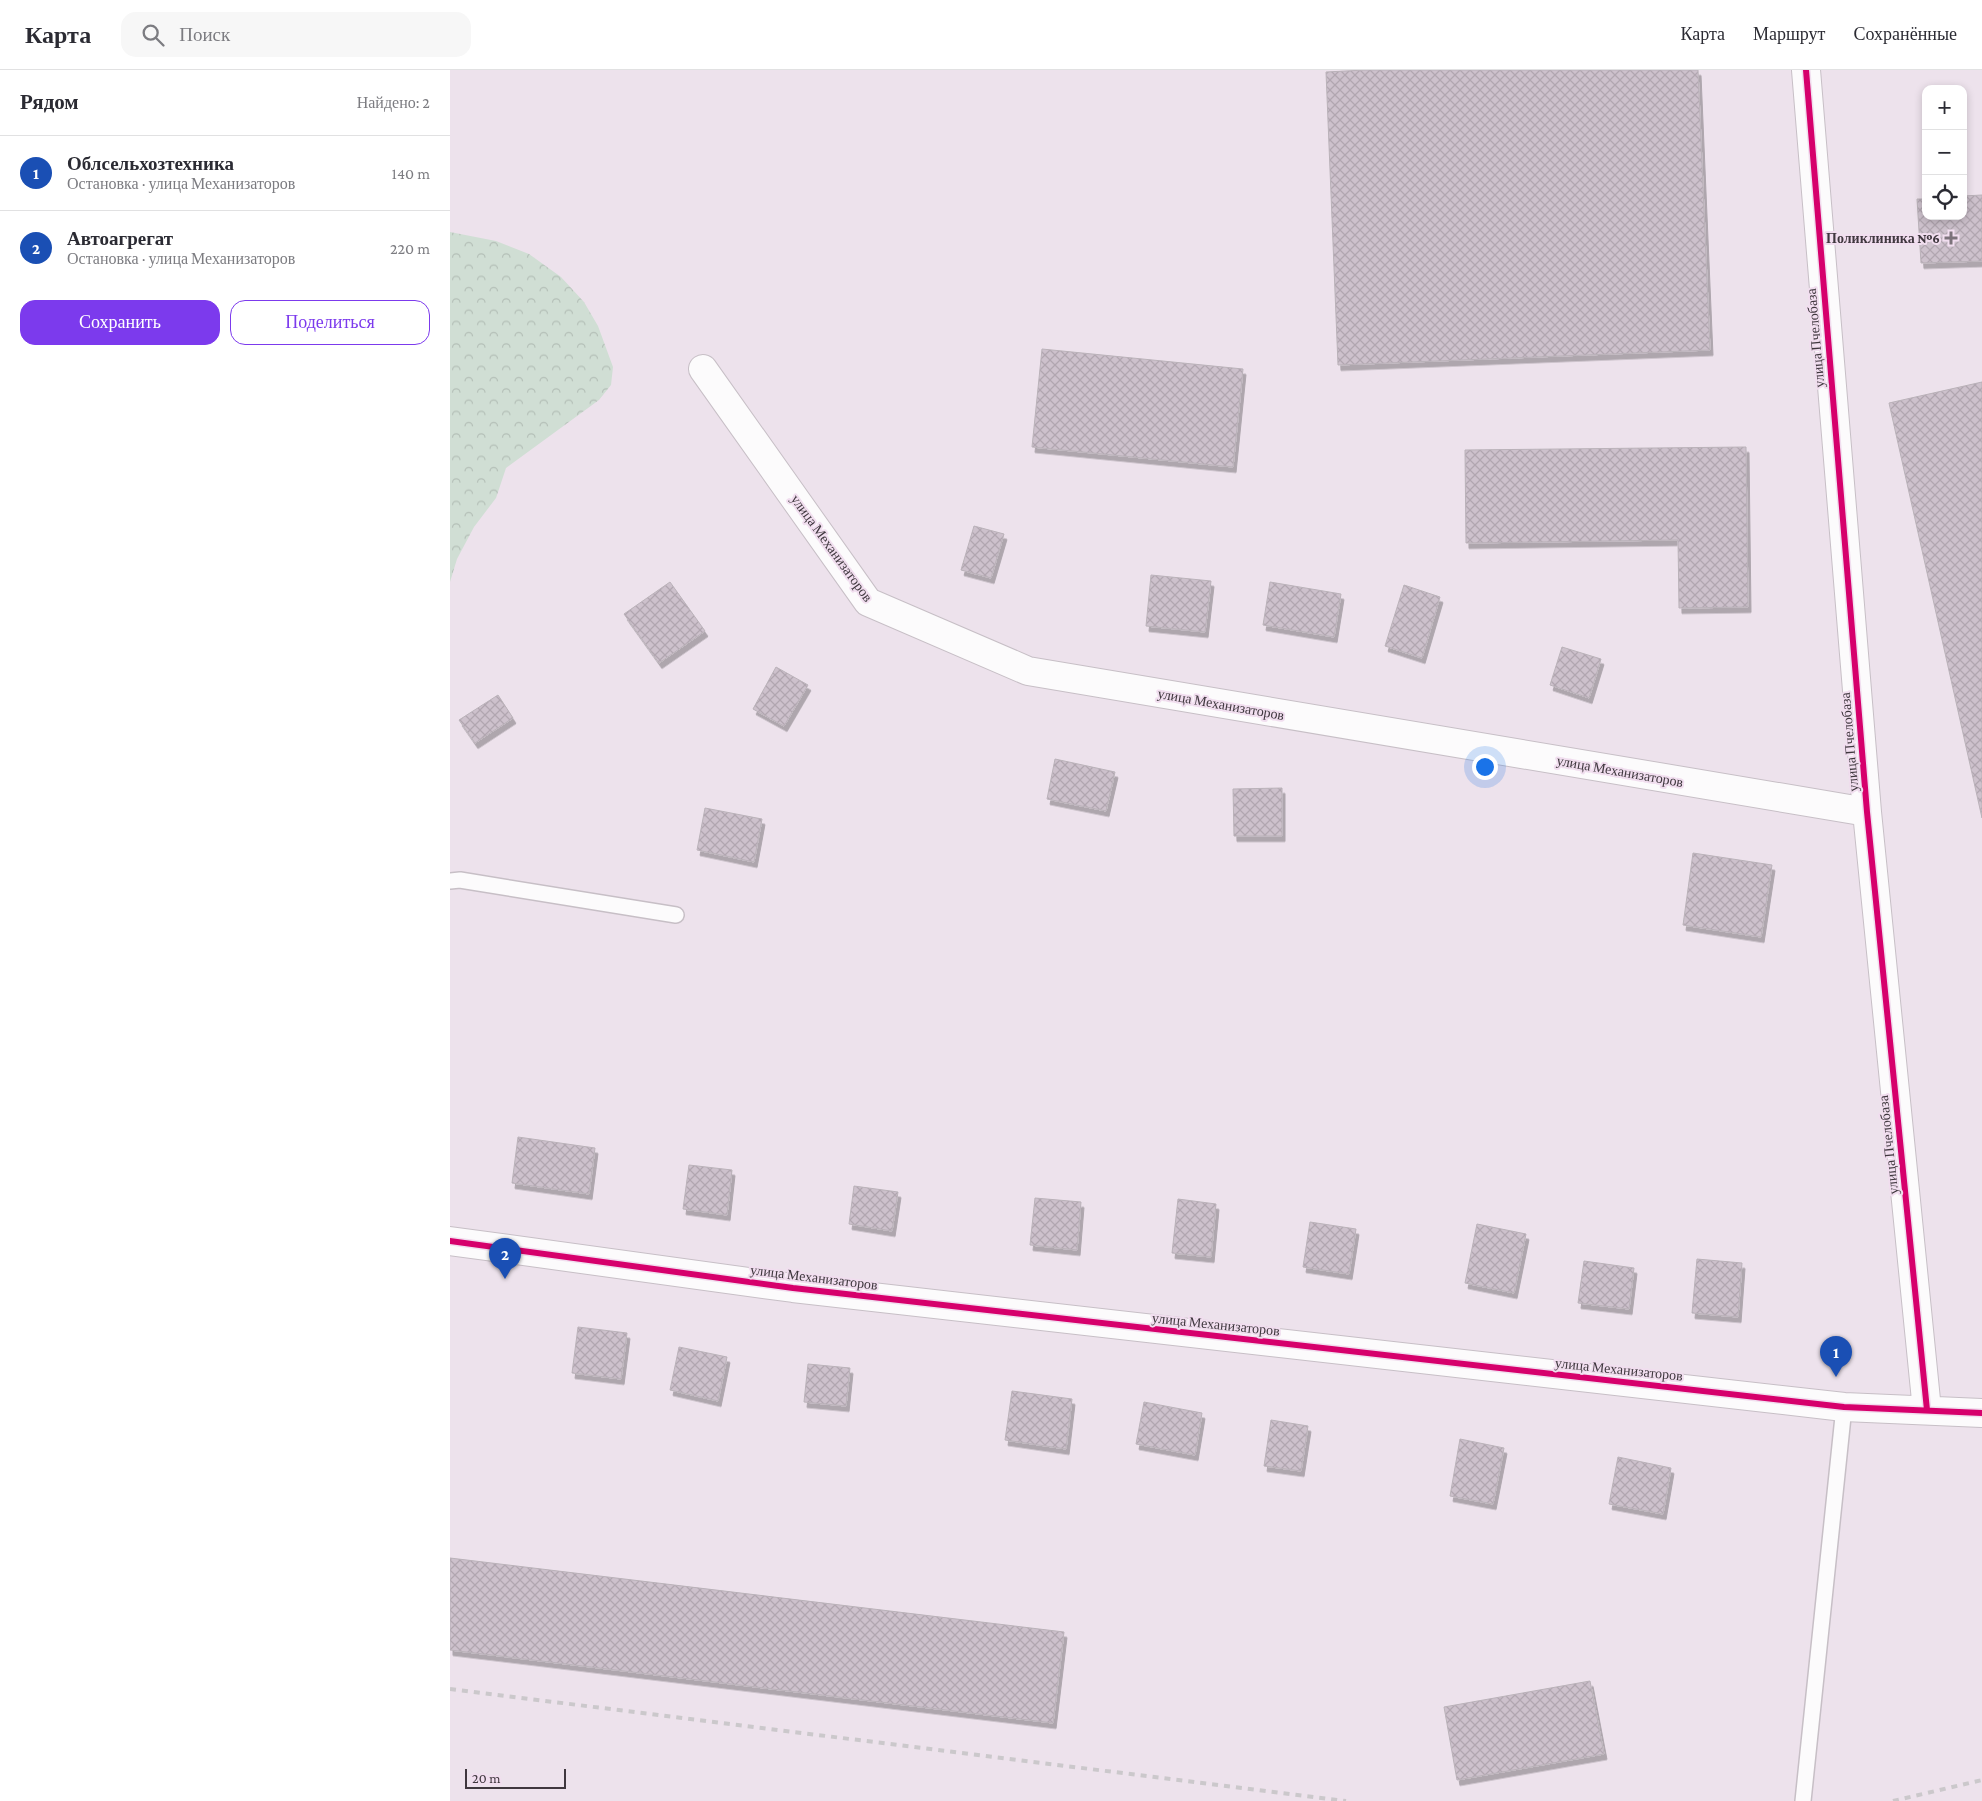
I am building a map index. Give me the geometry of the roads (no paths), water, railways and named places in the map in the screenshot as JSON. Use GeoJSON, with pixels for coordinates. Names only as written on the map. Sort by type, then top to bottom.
{"type":"FeatureCollection","features":[{"type":"Feature","properties":{"kind":"street","name":"улица Пчелобаза"},"geometry":{"type":"LineString","coordinates":[[1806,70],[1867,812],[1926,1410]]}},
{"type":"Feature","properties":{"kind":"street","name":"улица Механизаторов"},"geometry":{"type":"LineString","coordinates":[[704,369],[868,602],[1028,671],[1867,812]]}},
{"type":"Feature","properties":{"kind":"street","name":"улица Механизаторов"},"geometry":{"type":"LineString","coordinates":[[450,1241],[793,1288],[1844,1407],[1982,1412]]}},
{"type":"Feature","properties":{"kind":"lane"},"geometry":{"type":"LineString","coordinates":[[450,881],[460,880],[676,915]]}},
{"type":"Feature","properties":{"kind":"lane"},"geometry":{"type":"LineString","coordinates":[[1803,1801],[1844,1407]]}},
{"type":"Feature","properties":{"kind":"railway"},"geometry":{"type":"LineString","coordinates":[[450,1689],[1346,1801]]}},
{"type":"Feature","properties":{"kind":"railway"},"geometry":{"type":"LineString","coordinates":[[1893,1801],[1982,1780]]}},
{"type":"Feature","properties":{"kind":"place","name":"Поликлиника №6"},"geometry":{"type":"Point","coordinates":[1951,238]}},
{"type":"Feature","properties":{"kind":"place","name":"Автоагрегат"},"geometry":{"type":"Point","coordinates":[505,1279]}},
{"type":"Feature","properties":{"kind":"place","name":"Облсельхозтехника"},"geometry":{"type":"Point","coordinates":[1836,1377]}}]}
